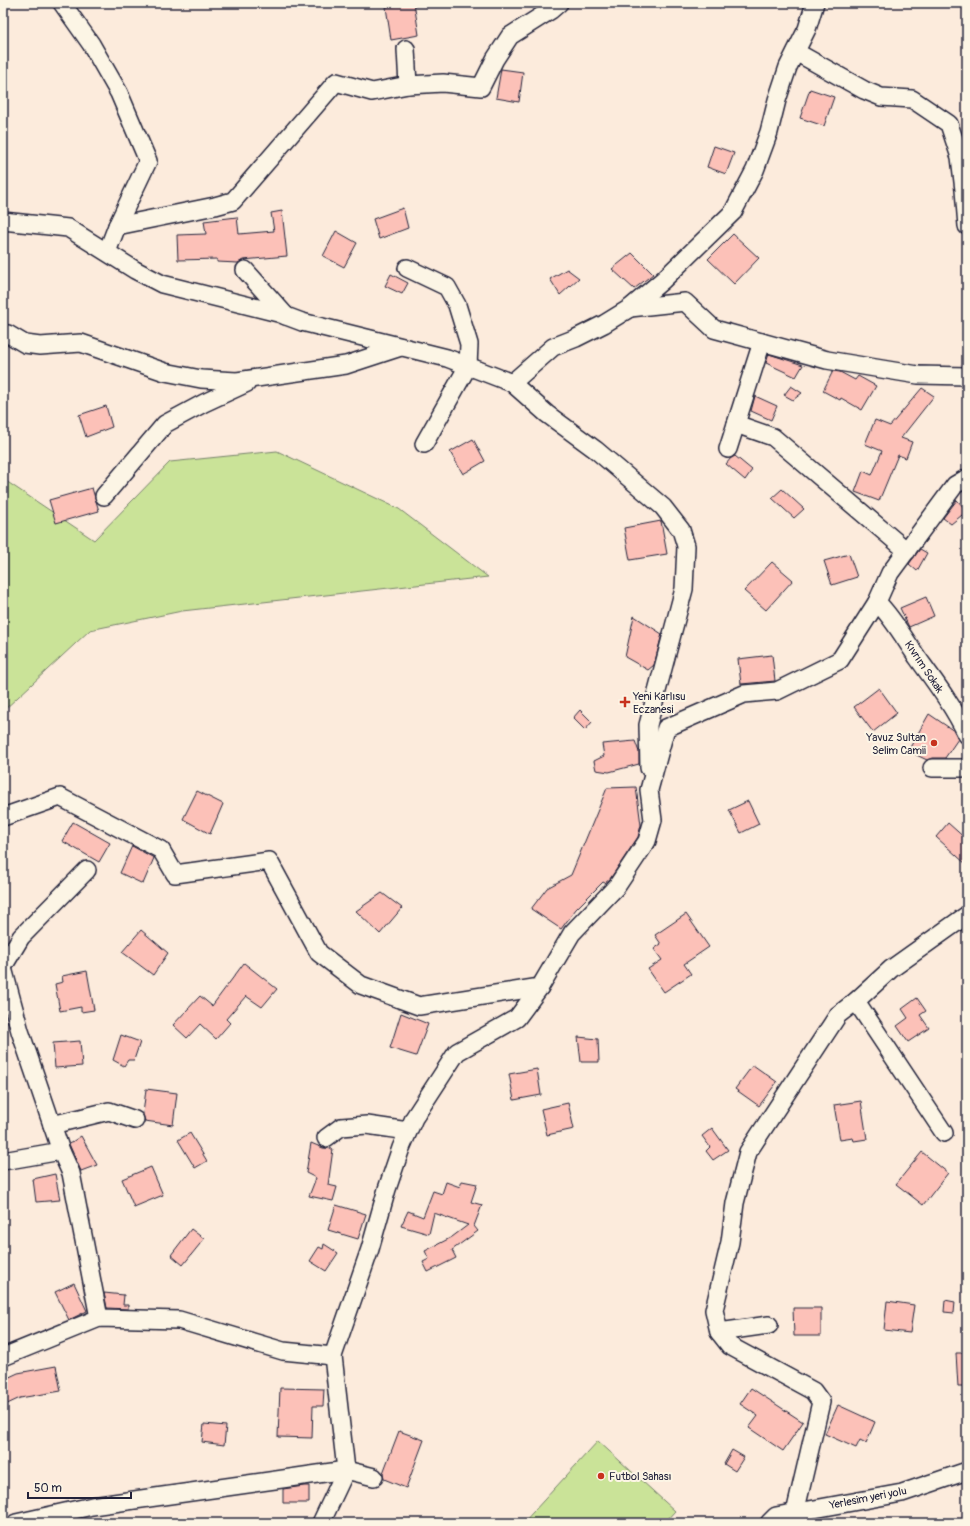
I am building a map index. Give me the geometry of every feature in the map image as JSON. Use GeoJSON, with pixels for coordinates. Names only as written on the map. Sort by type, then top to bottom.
{"type":"FeatureCollection","features":[{"type":"Feature","properties":{"kind":"street"},"geometry":{"type":"LineString","coordinates":[[62,3],[91,44],[119,93],[148,161],[117,226],[107,252]]}},
{"type":"Feature","properties":{"kind":"street"},"geometry":{"type":"LineString","coordinates":[[117,226],[233,201],[336,82],[372,92],[408,85],[443,83],[481,87],[495,59],[510,36],[559,3]]}},
{"type":"Feature","properties":{"kind":"street"},"geometry":{"type":"LineString","coordinates":[[512,383],[553,347],[583,335],[630,308],[663,280],[733,212],[755,170],[769,132],[777,100],[788,67],[807,29],[815,3]]}},
{"type":"Feature","properties":{"kind":"street"},"geometry":{"type":"LineString","coordinates":[[406,49],[408,85]]}},
{"type":"Feature","properties":{"kind":"street"},"geometry":{"type":"LineString","coordinates":[[796,52],[864,90],[881,97],[912,99],[948,124],[960,157],[967,226]]}},
{"type":"Feature","properties":{"kind":"street"},"geometry":{"type":"LineString","coordinates":[[3,221],[68,228],[135,270],[162,284],[287,316],[302,322],[447,358],[512,383],[547,414],[596,450],[663,508],[681,530],[686,546],[684,589],[648,724],[649,790],[653,820],[647,841],[617,886],[572,933],[540,987],[517,1018],[457,1052],[414,1118],[388,1189],[370,1249],[333,1356],[346,1470],[321,1523]]}},
{"type":"Feature","properties":{"kind":"street"},"geometry":{"type":"LineString","coordinates":[[407,268],[447,287],[456,305],[468,344],[468,366],[424,444]]}},
{"type":"Feature","properties":{"kind":"street"},"geometry":{"type":"LineString","coordinates":[[245,270],[287,316]]}},
{"type":"Feature","properties":{"kind":"street"},"geometry":{"type":"LineString","coordinates":[[630,308],[686,302],[714,329],[827,360],[918,375],[967,376]]}},
{"type":"Feature","properties":{"kind":"street"},"geometry":{"type":"LineString","coordinates":[[3,333],[8,334],[25,344],[40,346],[81,343],[165,372],[201,379],[237,381],[346,365],[401,347]]}},
{"type":"Feature","properties":{"kind":"street"},"geometry":{"type":"LineString","coordinates":[[728,449],[762,342]]}},
{"type":"Feature","properties":{"kind":"street"},"geometry":{"type":"LineString","coordinates":[[104,496],[165,424],[204,403],[259,377]]}},
{"type":"Feature","properties":{"kind":"street"},"geometry":{"type":"LineString","coordinates":[[736,424],[773,437],[907,550]]}},
{"type":"Feature","properties":{"kind":"street"},"geometry":{"type":"LineString","coordinates":[[649,790],[666,728],[744,694],[778,691],[840,660],[878,602],[890,572],[955,485],[967,478]]}},
{"type":"Feature","properties":{"kind":"street","name":"Kıvrım Sokak"},"geometry":{"type":"LineString","coordinates":[[878,602],[888,613],[927,670],[960,720],[967,735]]}},
{"type":"Feature","properties":{"kind":"street"},"geometry":{"type":"LineString","coordinates":[[932,768],[967,768]]}},
{"type":"Feature","properties":{"kind":"street"},"geometry":{"type":"LineString","coordinates":[[3,816],[60,796],[161,850],[175,874],[269,861],[319,952],[361,985],[419,1006],[540,987]]}},
{"type":"Feature","properties":{"kind":"street"},"geometry":{"type":"LineString","coordinates":[[87,870],[21,937],[3,967],[20,1031],[61,1152],[71,1173],[99,1318]]}},
{"type":"Feature","properties":{"kind":"street"},"geometry":{"type":"LineString","coordinates":[[795,1512],[821,1402],[813,1391],[730,1346],[719,1332],[714,1310],[730,1242],[735,1203],[748,1152],[838,1015],[856,1001],[891,968],[967,915]]}},
{"type":"Feature","properties":{"kind":"street"},"geometry":{"type":"LineString","coordinates":[[856,1001],[944,1133]]}},
{"type":"Feature","properties":{"kind":"street"},"geometry":{"type":"LineString","coordinates":[[52,1125],[109,1111],[135,1120]]}},
{"type":"Feature","properties":{"kind":"street"},"geometry":{"type":"LineString","coordinates":[[326,1138],[340,1127],[367,1125],[408,1131]]}},
{"type":"Feature","properties":{"kind":"street"},"geometry":{"type":"LineString","coordinates":[[3,1161],[61,1152]]}},
{"type":"Feature","properties":{"kind":"street"},"geometry":{"type":"LineString","coordinates":[[3,1357],[99,1318],[179,1320],[283,1351],[333,1356]]}},
{"type":"Feature","properties":{"kind":"street"},"geometry":{"type":"LineString","coordinates":[[719,1332],[770,1325]]}},
{"type":"Feature","properties":{"kind":"street"},"geometry":{"type":"LineString","coordinates":[[16,1523],[92,1506],[346,1470],[374,1477]]}},
{"type":"Feature","properties":{"kind":"street","name":"Yerlesim yeri yolu"},"geometry":{"type":"LineString","coordinates":[[769,1523],[776,1516],[902,1493],[967,1471]]}},
{"type":"Feature","properties":{"kind":"green space"},"geometry":{"type":"Polygon","coordinates":[[[277,451],[399,509],[488,577],[182,611],[90,630],[3,711],[3,479],[94,540],[170,462],[277,451]]]}},
{"type":"Feature","properties":{"kind":"green space","name":"Futbol Sahası"},"geometry":{"type":"Polygon","coordinates":[[[598,1441],[675,1511],[664,1523],[523,1523],[598,1441]]]}},
{"type":"Feature","properties":{"kind":"building"},"geometry":{"type":"Polygon","coordinates":[[[414,3],[419,35],[391,40],[386,7],[414,3]]]}},
{"type":"Feature","properties":{"kind":"building"},"geometry":{"type":"Polygon","coordinates":[[[501,69],[523,72],[519,102],[496,98],[501,69]]]}},
{"type":"Feature","properties":{"kind":"building"},"geometry":{"type":"Polygon","coordinates":[[[810,89],[834,97],[824,126],[800,118],[810,89]]]}},
{"type":"Feature","properties":{"kind":"building"},"geometry":{"type":"Polygon","coordinates":[[[714,146],[734,153],[726,174],[707,167],[714,146]]]}},
{"type":"Feature","properties":{"kind":"building"},"geometry":{"type":"Polygon","coordinates":[[[403,208],[408,228],[379,239],[373,219],[403,208]]]}},
{"type":"Feature","properties":{"kind":"building"},"geometry":{"type":"Polygon","coordinates":[[[282,211],[287,256],[243,260],[238,263],[217,262],[217,259],[178,260],[177,235],[206,234],[204,221],[237,217],[239,234],[274,231],[271,213],[282,211]]]}},
{"type":"Feature","properties":{"kind":"building"},"geometry":{"type":"Polygon","coordinates":[[[336,231],[357,243],[344,267],[323,256],[336,231]]]}},
{"type":"Feature","properties":{"kind":"building"},"geometry":{"type":"Polygon","coordinates":[[[733,234],[759,258],[734,284],[708,259],[733,234]]]}},
{"type":"Feature","properties":{"kind":"building"},"geometry":{"type":"Polygon","coordinates":[[[632,253],[653,274],[634,289],[612,269],[632,253]]]}},
{"type":"Feature","properties":{"kind":"building"},"geometry":{"type":"Polygon","coordinates":[[[567,269],[579,278],[560,295],[550,279],[567,269]]]}},
{"type":"Feature","properties":{"kind":"building"},"geometry":{"type":"Polygon","coordinates":[[[391,274],[408,283],[402,294],[385,286],[391,274]]]}},
{"type":"Feature","properties":{"kind":"building"},"geometry":{"type":"Polygon","coordinates":[[[769,354],[803,365],[796,377],[766,363],[769,354]]]}},
{"type":"Feature","properties":{"kind":"building"},"geometry":{"type":"Polygon","coordinates":[[[833,371],[840,372],[855,380],[858,376],[876,386],[862,410],[841,398],[840,400],[823,391],[833,371]]]}},
{"type":"Feature","properties":{"kind":"building"},"geometry":{"type":"Polygon","coordinates":[[[791,386],[802,393],[793,400],[784,395],[791,386]]]}},
{"type":"Feature","properties":{"kind":"building"},"geometry":{"type":"Polygon","coordinates":[[[922,388],[934,396],[901,438],[912,442],[906,458],[898,455],[879,501],[855,492],[863,471],[872,475],[882,451],[865,444],[875,420],[890,426],[922,388]]]}},
{"type":"Feature","properties":{"kind":"building"},"geometry":{"type":"Polygon","coordinates":[[[755,396],[777,406],[771,420],[751,411],[755,396]]]}},
{"type":"Feature","properties":{"kind":"building"},"geometry":{"type":"Polygon","coordinates":[[[106,406],[112,427],[86,437],[79,415],[106,406]]]}},
{"type":"Feature","properties":{"kind":"building"},"geometry":{"type":"Polygon","coordinates":[[[473,439],[485,461],[463,474],[450,452],[473,439]]]}},
{"type":"Feature","properties":{"kind":"building"},"geometry":{"type":"Polygon","coordinates":[[[735,456],[752,470],[745,480],[726,464],[735,456]]]}},
{"type":"Feature","properties":{"kind":"building"},"geometry":{"type":"Polygon","coordinates":[[[92,488],[99,511],[56,523],[49,500],[92,488]]]}},
{"type":"Feature","properties":{"kind":"building"},"geometry":{"type":"Polygon","coordinates":[[[782,489],[804,509],[794,518],[772,498],[782,489]]]}},
{"type":"Feature","properties":{"kind":"building"},"geometry":{"type":"Polygon","coordinates":[[[957,500],[967,511],[951,524],[943,518],[957,500]]]}},
{"type":"Feature","properties":{"kind":"building"},"geometry":{"type":"Polygon","coordinates":[[[661,521],[667,554],[630,560],[624,528],[661,521]]]}},
{"type":"Feature","properties":{"kind":"building"},"geometry":{"type":"Polygon","coordinates":[[[920,549],[927,553],[917,571],[909,564],[920,549]]]}},
{"type":"Feature","properties":{"kind":"building"},"geometry":{"type":"Polygon","coordinates":[[[849,554],[857,577],[832,585],[824,561],[849,554]]]}},
{"type":"Feature","properties":{"kind":"building"},"geometry":{"type":"Polygon","coordinates":[[[772,562],[793,580],[766,610],[744,591],[772,562]]]}},
{"type":"Feature","properties":{"kind":"building"},"geometry":{"type":"Polygon","coordinates":[[[926,597],[934,616],[909,627],[900,608],[926,597]]]}},
{"type":"Feature","properties":{"kind":"building"},"geometry":{"type":"Polygon","coordinates":[[[634,616],[662,634],[654,665],[648,670],[625,657],[634,616]]]}},
{"type":"Feature","properties":{"kind":"building"},"geometry":{"type":"Polygon","coordinates":[[[772,655],[775,681],[741,684],[738,659],[772,655]]]}},
{"type":"Feature","properties":{"kind":"building"},"geometry":{"type":"Polygon","coordinates":[[[879,688],[897,713],[873,732],[854,707],[879,688]]]}},
{"type":"Feature","properties":{"kind":"building"},"geometry":{"type":"Polygon","coordinates":[[[580,710],[592,722],[585,730],[573,718],[580,710]]]}},
{"type":"Feature","properties":{"kind":"building","name":"Yavuz Sultan Selim Camii"},"geometry":{"type":"Polygon","coordinates":[[[929,714],[954,731],[958,739],[945,758],[932,758],[927,760],[908,751],[929,714]]]}},
{"type":"Feature","properties":{"kind":"building"},"geometry":{"type":"Polygon","coordinates":[[[635,741],[639,752],[639,764],[609,772],[596,770],[594,761],[604,756],[602,744],[635,741]]]}},
{"type":"Feature","properties":{"kind":"building"},"geometry":{"type":"Polygon","coordinates":[[[636,787],[641,825],[638,837],[610,879],[605,883],[603,882],[576,909],[561,929],[531,909],[547,888],[571,875],[607,788],[636,787]]]}},
{"type":"Feature","properties":{"kind":"building"},"geometry":{"type":"Polygon","coordinates":[[[197,791],[223,804],[210,834],[183,819],[197,791]]]}},
{"type":"Feature","properties":{"kind":"building"},"geometry":{"type":"Polygon","coordinates":[[[748,801],[759,824],[741,833],[729,810],[748,801]]]}},
{"type":"Feature","properties":{"kind":"building"},"geometry":{"type":"Polygon","coordinates":[[[73,822],[110,843],[99,862],[62,841],[73,822]]]}},
{"type":"Feature","properties":{"kind":"building"},"geometry":{"type":"Polygon","coordinates":[[[948,823],[967,840],[967,865],[936,837],[948,823]]]}},
{"type":"Feature","properties":{"kind":"building"},"geometry":{"type":"Polygon","coordinates":[[[132,846],[154,858],[143,884],[120,873],[132,846]]]}},
{"type":"Feature","properties":{"kind":"building"},"geometry":{"type":"Polygon","coordinates":[[[382,893],[402,908],[380,934],[356,911],[382,893]]]}},
{"type":"Feature","properties":{"kind":"building"},"geometry":{"type":"Polygon","coordinates":[[[686,914],[709,947],[684,964],[691,974],[664,992],[648,969],[662,960],[654,949],[661,944],[655,935],[686,914]]]}},
{"type":"Feature","properties":{"kind":"building"},"geometry":{"type":"Polygon","coordinates":[[[141,930],[168,953],[153,975],[122,952],[141,930]]]}},
{"type":"Feature","properties":{"kind":"building"},"geometry":{"type":"Polygon","coordinates":[[[244,963],[277,989],[262,1007],[246,996],[226,1019],[230,1023],[216,1039],[200,1024],[187,1038],[173,1025],[200,996],[212,1006],[244,963]]]}},
{"type":"Feature","properties":{"kind":"building"},"geometry":{"type":"Polygon","coordinates":[[[87,971],[94,1010],[81,1012],[81,1007],[60,1011],[55,984],[63,982],[62,976],[87,971]]]}},
{"type":"Feature","properties":{"kind":"building"},"geometry":{"type":"Polygon","coordinates":[[[917,998],[926,1011],[920,1015],[929,1028],[908,1042],[897,1026],[908,1018],[902,1009],[917,998]]]}},
{"type":"Feature","properties":{"kind":"building"},"geometry":{"type":"Polygon","coordinates":[[[401,1013],[428,1024],[416,1056],[390,1048],[401,1013]]]}},
{"type":"Feature","properties":{"kind":"building"},"geometry":{"type":"Polygon","coordinates":[[[121,1035],[140,1042],[134,1060],[128,1060],[124,1066],[113,1060],[121,1035]]]}},
{"type":"Feature","properties":{"kind":"building"},"geometry":{"type":"Polygon","coordinates":[[[578,1037],[598,1039],[599,1062],[581,1062],[578,1037]]]}},
{"type":"Feature","properties":{"kind":"building"},"geometry":{"type":"Polygon","coordinates":[[[80,1041],[82,1066],[55,1068],[53,1043],[80,1041]]]}},
{"type":"Feature","properties":{"kind":"building"},"geometry":{"type":"Polygon","coordinates":[[[753,1065],[777,1082],[759,1106],[735,1089],[753,1065]]]}},
{"type":"Feature","properties":{"kind":"building"},"geometry":{"type":"Polygon","coordinates":[[[537,1069],[541,1095],[514,1100],[509,1074],[537,1069]]]}},
{"type":"Feature","properties":{"kind":"building"},"geometry":{"type":"Polygon","coordinates":[[[146,1089],[177,1093],[173,1125],[145,1121],[143,1114],[146,1089]]]}},
{"type":"Feature","properties":{"kind":"building"},"geometry":{"type":"Polygon","coordinates":[[[861,1101],[867,1139],[854,1141],[853,1138],[840,1140],[834,1105],[861,1101]]]}},
{"type":"Feature","properties":{"kind":"building"},"geometry":{"type":"Polygon","coordinates":[[[568,1103],[574,1129],[547,1135],[541,1109],[568,1103]]]}},
{"type":"Feature","properties":{"kind":"building"},"geometry":{"type":"Polygon","coordinates":[[[712,1128],[728,1150],[713,1160],[706,1151],[710,1147],[702,1136],[712,1128]]]}},
{"type":"Feature","properties":{"kind":"building"},"geometry":{"type":"Polygon","coordinates":[[[190,1133],[207,1161],[195,1168],[178,1140],[190,1133]]]}},
{"type":"Feature","properties":{"kind":"building"},"geometry":{"type":"Polygon","coordinates":[[[81,1136],[97,1165],[81,1171],[69,1144],[81,1136]]]}},
{"type":"Feature","properties":{"kind":"building"},"geometry":{"type":"Polygon","coordinates":[[[311,1143],[323,1148],[333,1149],[328,1185],[337,1187],[333,1201],[309,1196],[316,1178],[306,1173],[311,1143]]]}},
{"type":"Feature","properties":{"kind":"building"},"geometry":{"type":"Polygon","coordinates":[[[922,1152],[948,1173],[923,1205],[896,1184],[922,1152]]]}},
{"type":"Feature","properties":{"kind":"building"},"geometry":{"type":"Polygon","coordinates":[[[151,1167],[163,1195],[134,1207],[122,1179],[151,1167]]]}},
{"type":"Feature","properties":{"kind":"building"},"geometry":{"type":"Polygon","coordinates":[[[55,1174],[60,1200],[36,1202],[33,1179],[55,1174]]]}},
{"type":"Feature","properties":{"kind":"building"},"geometry":{"type":"Polygon","coordinates":[[[462,1181],[477,1184],[471,1202],[482,1205],[474,1226],[478,1231],[452,1250],[456,1258],[428,1272],[423,1262],[429,1259],[425,1251],[452,1237],[468,1225],[434,1213],[429,1234],[401,1226],[408,1211],[423,1217],[433,1191],[442,1194],[446,1182],[460,1187],[462,1181]]]}},
{"type":"Feature","properties":{"kind":"building"},"geometry":{"type":"Polygon","coordinates":[[[336,1205],[366,1214],[358,1239],[328,1230],[336,1205]]]}},
{"type":"Feature","properties":{"kind":"building"},"geometry":{"type":"Polygon","coordinates":[[[191,1229],[204,1239],[183,1265],[171,1255],[191,1229]]]}},
{"type":"Feature","properties":{"kind":"building"},"geometry":{"type":"Polygon","coordinates":[[[324,1244],[338,1253],[326,1271],[310,1261],[319,1247],[323,1249],[324,1244]]]}},
{"type":"Feature","properties":{"kind":"building"},"geometry":{"type":"Polygon","coordinates":[[[74,1283],[87,1311],[69,1320],[55,1292],[74,1283]]]}},
{"type":"Feature","properties":{"kind":"building"},"geometry":{"type":"Polygon","coordinates":[[[104,1293],[124,1295],[123,1305],[128,1305],[128,1309],[107,1308],[104,1293]]]}},
{"type":"Feature","properties":{"kind":"building"},"geometry":{"type":"Polygon","coordinates":[[[945,1300],[955,1302],[954,1313],[944,1312],[945,1300]]]}},
{"type":"Feature","properties":{"kind":"building"},"geometry":{"type":"Polygon","coordinates":[[[887,1301],[914,1305],[910,1333],[884,1330],[887,1301]]]}},
{"type":"Feature","properties":{"kind":"building"},"geometry":{"type":"Polygon","coordinates":[[[793,1308],[821,1308],[821,1336],[794,1336],[793,1308]]]}},
{"type":"Feature","properties":{"kind":"building"},"geometry":{"type":"Polygon","coordinates":[[[956,1353],[967,1353],[967,1387],[958,1387],[956,1353]]]}},
{"type":"Feature","properties":{"kind":"building"},"geometry":{"type":"Polygon","coordinates":[[[56,1366],[61,1391],[20,1398],[3,1406],[3,1380],[18,1373],[56,1366]]]}},
{"type":"Feature","properties":{"kind":"building"},"geometry":{"type":"Polygon","coordinates":[[[280,1388],[324,1389],[323,1406],[313,1406],[312,1438],[278,1437],[280,1388]]]}},
{"type":"Feature","properties":{"kind":"building"},"geometry":{"type":"Polygon","coordinates":[[[751,1388],[803,1422],[783,1451],[749,1428],[758,1416],[740,1404],[751,1388]]]}},
{"type":"Feature","properties":{"kind":"building"},"geometry":{"type":"Polygon","coordinates":[[[838,1405],[875,1422],[866,1443],[860,1440],[856,1448],[825,1434],[838,1405]]]}},
{"type":"Feature","properties":{"kind":"building"},"geometry":{"type":"Polygon","coordinates":[[[204,1424],[226,1426],[224,1445],[202,1442],[204,1424]]]}},
{"type":"Feature","properties":{"kind":"building"},"geometry":{"type":"Polygon","coordinates":[[[399,1431],[424,1440],[406,1488],[384,1479],[383,1473],[399,1431]]]}},
{"type":"Feature","properties":{"kind":"building"},"geometry":{"type":"Polygon","coordinates":[[[732,1450],[744,1457],[735,1471],[724,1464],[732,1450]]]}},
{"type":"Feature","properties":{"kind":"building"},"geometry":{"type":"Polygon","coordinates":[[[309,1486],[309,1503],[283,1503],[283,1489],[309,1486]]]}},
{"type":"Feature","properties":{"kind":"place","name":"Yeni Karlısu Eczanesi"},"geometry":{"type":"Point","coordinates":[625,702]}},
{"type":"Feature","properties":{"kind":"place","name":"Yavuz Sultan Selim Camii"},"geometry":{"type":"Point","coordinates":[934,743]}},
{"type":"Feature","properties":{"kind":"place","name":"Futbol Sahası"},"geometry":{"type":"Point","coordinates":[601,1476]}}]}
